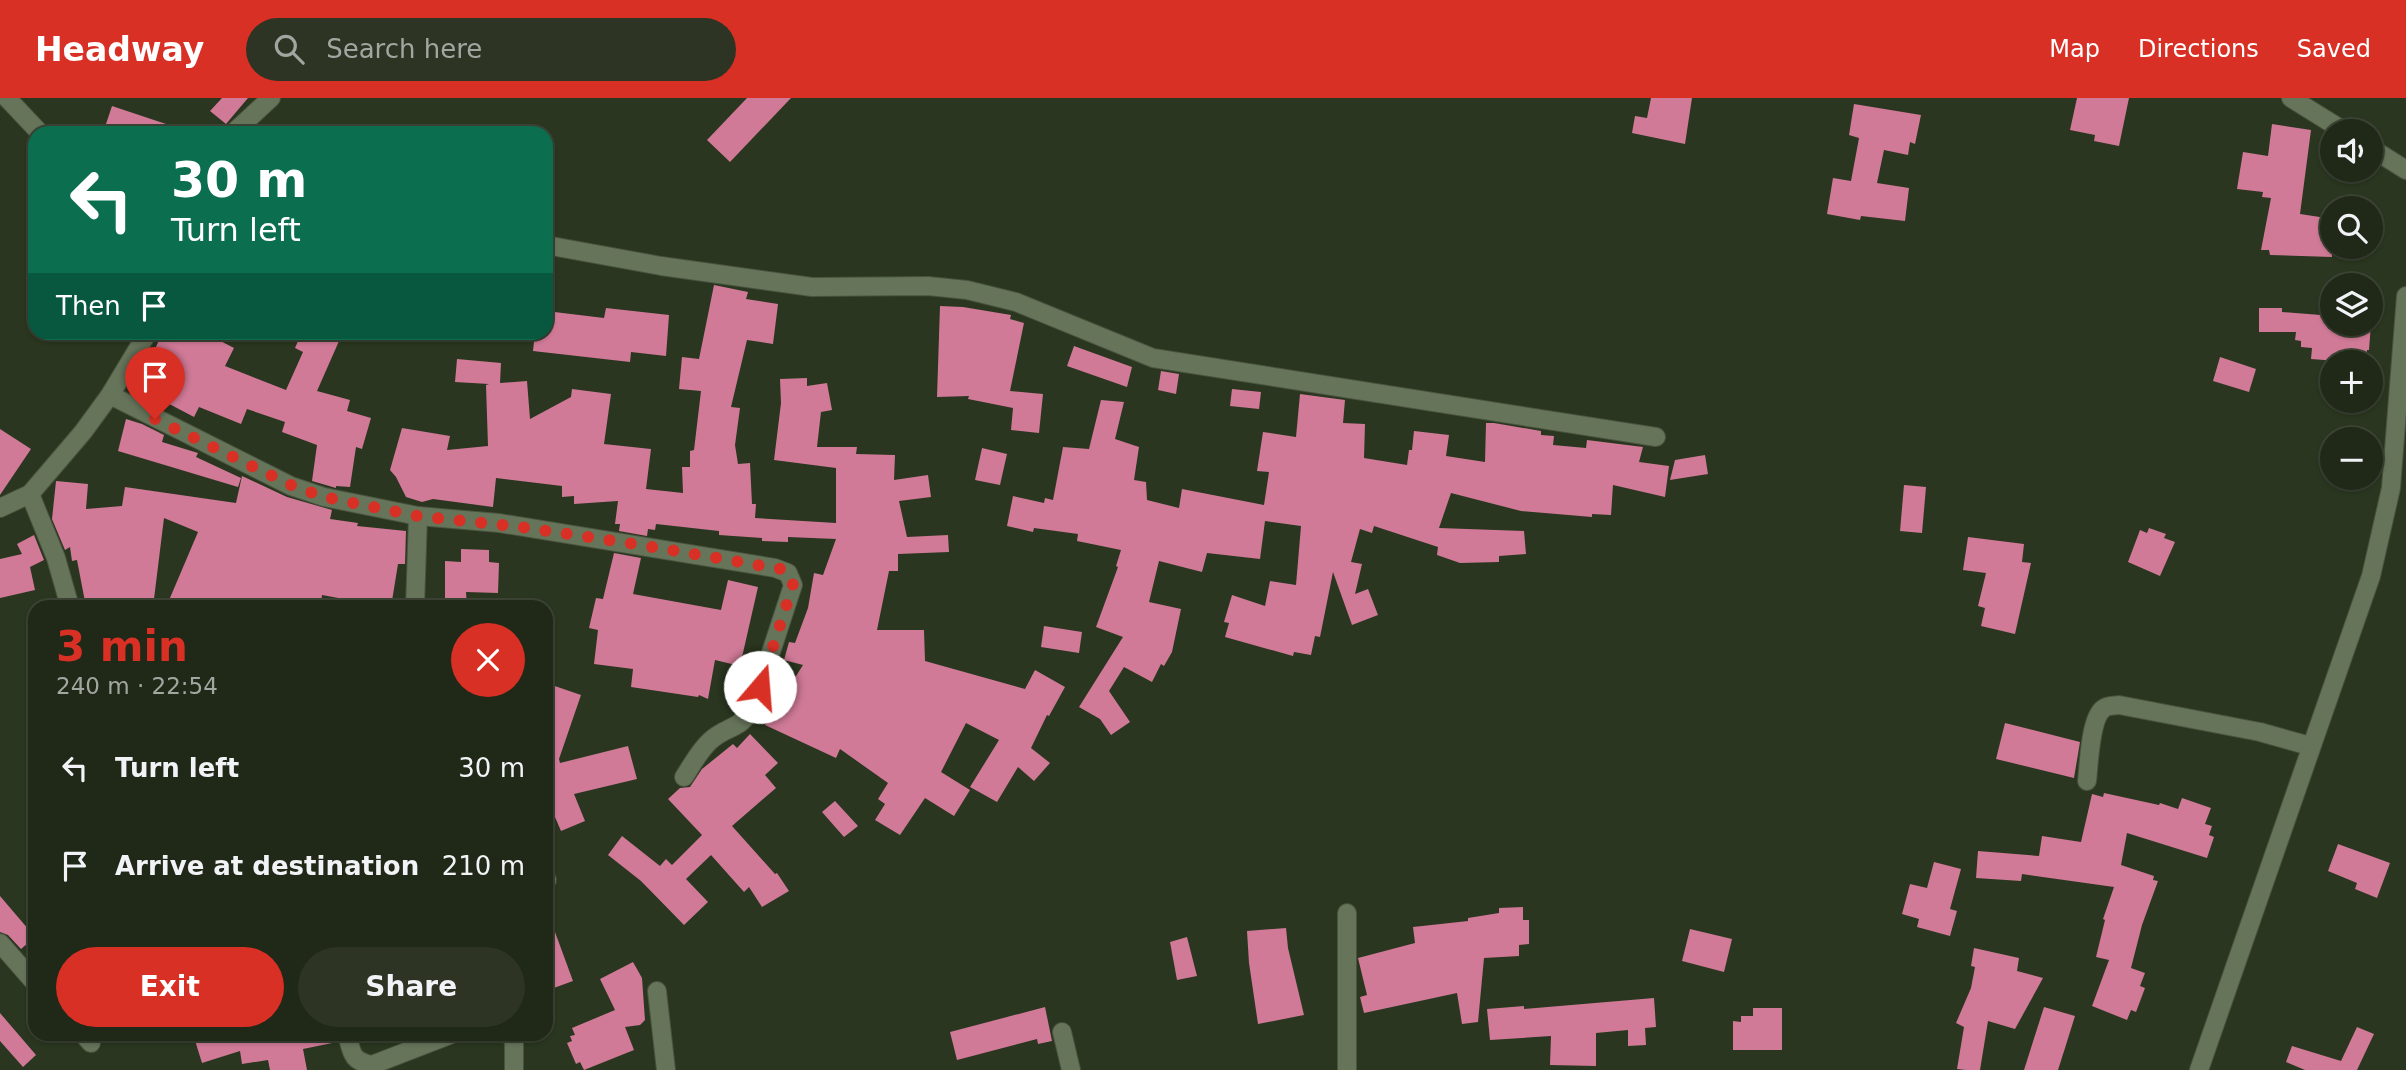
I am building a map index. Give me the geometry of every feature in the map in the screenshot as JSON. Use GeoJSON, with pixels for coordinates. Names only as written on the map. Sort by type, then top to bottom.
{"type":"FeatureCollection","features":[{"type":"Feature","properties":{"kind":"street"},"geometry":{"type":"LineString","coordinates":[[7,98],[33,126]]}},
{"type":"Feature","properties":{"kind":"street"},"geometry":{"type":"LineString","coordinates":[[241,126],[271,98]]}},
{"type":"Feature","properties":{"kind":"street"},"geometry":{"type":"LineString","coordinates":[[2291,98],[2325,119]]}},
{"type":"Feature","properties":{"kind":"street"},"geometry":{"type":"LineString","coordinates":[[2383,156],[2406,170]]}},
{"type":"Feature","properties":{"kind":"street"},"geometry":{"type":"LineString","coordinates":[[553,246],[661,266],[812,287],[928,286],[967,290],[1016,302],[1153,358],[1656,437]]}},
{"type":"Feature","properties":{"kind":"street"},"geometry":{"type":"LineString","coordinates":[[2199,1070],[2371,576],[2402,426],[2400,356],[2406,296]]}},
{"type":"Feature","properties":{"kind":"street"},"geometry":{"type":"LineString","coordinates":[[0,508],[30,494],[83,432],[110,395],[143,340]]}},
{"type":"Feature","properties":{"kind":"street"},"geometry":{"type":"LineString","coordinates":[[110,395],[291,485],[334,500],[418,516],[499,523],[641,545],[775,568],[788,573],[793,585],[753,707],[746,720],[711,740],[684,777]]}},
{"type":"Feature","properties":{"kind":"street"},"geometry":{"type":"LineString","coordinates":[[30,494],[52,547],[68,600]]}},
{"type":"Feature","properties":{"kind":"street"},"geometry":{"type":"LineString","coordinates":[[415,600],[418,516]]}},
{"type":"Feature","properties":{"kind":"street"},"geometry":{"type":"LineString","coordinates":[[2087,781],[2095,720],[2103,708],[2110,706],[2119,705],[2260,732],[2310,746]]}},
{"type":"Feature","properties":{"kind":"street"},"geometry":{"type":"LineString","coordinates":[[1347,913],[1347,1070]]}},
{"type":"Feature","properties":{"kind":"street"},"geometry":{"type":"LineString","coordinates":[[0,943],[28,975]]}},
{"type":"Feature","properties":{"kind":"street"},"geometry":{"type":"LineString","coordinates":[[657,991],[666,1070]]}},
{"type":"Feature","properties":{"kind":"street"},"geometry":{"type":"LineString","coordinates":[[1062,1032],[1071,1070]]}},
{"type":"Feature","properties":{"kind":"street"},"geometry":{"type":"LineString","coordinates":[[349,1041],[354,1057],[360,1063],[372,1065],[434,1041]]}},
{"type":"Feature","properties":{"kind":"street"},"geometry":{"type":"LineString","coordinates":[[514,1041],[514,1070]]}},
{"type":"Feature","properties":{"kind":"building"},"geometry":{"type":"Polygon","coordinates":[[[222,98],[248,98],[226,124],[210,111],[222,98]]]}},
{"type":"Feature","properties":{"kind":"building"},"geometry":{"type":"Polygon","coordinates":[[[747,98],[791,98],[730,162],[707,140],[747,98]]]}},
{"type":"Feature","properties":{"kind":"building"},"geometry":{"type":"Polygon","coordinates":[[[1651,98],[1692,98],[1685,144],[1632,133],[1635,116],[1647,118],[1651,98]]]}},
{"type":"Feature","properties":{"kind":"building"},"geometry":{"type":"Polygon","coordinates":[[[2077,98],[2129,98],[2119,146],[2094,141],[2095,135],[2070,130],[2077,98]]]}},
{"type":"Feature","properties":{"kind":"building"},"geometry":{"type":"Polygon","coordinates":[[[1854,104],[1921,115],[1915,144],[1910,142],[1908,155],[1884,150],[1877,183],[1909,188],[1905,221],[1861,216],[1860,220],[1827,214],[1833,178],[1851,181],[1859,138],[1849,135],[1854,104]]]}},
{"type":"Feature","properties":{"kind":"building"},"geometry":{"type":"Polygon","coordinates":[[[112,106],[172,126],[105,126],[112,106]]]}},
{"type":"Feature","properties":{"kind":"building"},"geometry":{"type":"Polygon","coordinates":[[[2272,124],[2311,130],[2300,214],[2320,217],[2320,257],[2270,255],[2269,250],[2261,250],[2271,198],[2262,197],[2263,192],[2237,189],[2243,152],[2268,156],[2272,124]]]}},
{"type":"Feature","properties":{"kind":"building"},"geometry":{"type":"Polygon","coordinates":[[[714,285],[748,292],[746,299],[778,304],[773,344],[747,340],[731,407],[740,408],[735,445],[738,464],[750,463],[752,504],[756,504],[755,518],[836,523],[836,468],[774,460],[781,403],[780,379],[807,378],[807,386],[827,383],[832,410],[821,412],[817,447],[857,447],[856,454],[895,455],[894,480],[928,475],[931,497],[899,501],[907,537],[948,535],[949,552],[898,554],[898,571],[889,571],[877,630],[924,630],[925,661],[1025,689],[1035,670],[1065,687],[1031,748],[1050,763],[1034,781],[1018,767],[997,802],[970,787],[999,740],[966,723],[941,772],[970,790],[954,816],[925,798],[900,835],[875,820],[885,804],[878,799],[888,783],[840,749],[836,758],[765,725],[803,665],[784,660],[789,642],[795,643],[808,608],[814,573],[823,575],[836,539],[788,537],[788,542],[762,541],[762,538],[719,535],[719,531],[656,524],[655,530],[648,529],[647,536],[619,531],[620,524],[615,524],[618,501],[574,504],[574,496],[562,497],[562,486],[496,478],[493,507],[433,499],[422,502],[406,497],[390,470],[402,428],[450,436],[447,450],[488,446],[486,385],[489,384],[455,382],[457,359],[501,363],[500,383],[527,381],[530,419],[571,397],[572,389],[611,394],[604,444],[651,449],[646,489],[683,493],[682,467],[690,467],[690,451],[694,450],[701,391],[679,389],[682,357],[699,359],[714,285]]]}},
{"type":"Feature","properties":{"kind":"building"},"geometry":{"type":"Polygon","coordinates":[[[940,306],[1011,315],[1010,319],[1024,323],[1010,391],[1043,394],[1039,433],[1011,430],[1013,408],[968,399],[969,396],[937,397],[940,306]]]}},
{"type":"Feature","properties":{"kind":"building"},"geometry":{"type":"Polygon","coordinates":[[[606,308],[669,315],[666,356],[631,352],[630,362],[533,351],[534,340],[553,340],[553,312],[604,318],[606,308]]]}},
{"type":"Feature","properties":{"kind":"building"},"geometry":{"type":"Polygon","coordinates":[[[2259,308],[2282,308],[2282,312],[2320,315],[2320,336],[2370,336],[2369,350],[2320,350],[2320,360],[2311,359],[2312,348],[2301,347],[2301,341],[2295,340],[2296,332],[2259,332],[2259,308]]]}},
{"type":"Feature","properties":{"kind":"building"},"geometry":{"type":"Polygon","coordinates":[[[159,340],[218,340],[234,348],[225,366],[286,390],[303,352],[295,348],[298,340],[339,340],[317,391],[350,400],[347,411],[371,418],[362,449],[356,447],[350,487],[336,488],[312,481],[317,445],[282,432],[285,422],[247,409],[241,424],[199,407],[194,417],[137,387],[159,340]]]}},
{"type":"Feature","properties":{"kind":"building"},"geometry":{"type":"Polygon","coordinates":[[[1074,346],[1132,367],[1127,387],[1067,366],[1074,346]]]}},
{"type":"Feature","properties":{"kind":"building"},"geometry":{"type":"Polygon","coordinates":[[[2220,357],[2256,369],[2249,392],[2213,381],[2220,357]]]}},
{"type":"Feature","properties":{"kind":"building"},"geometry":{"type":"Polygon","coordinates":[[[1161,371],[1179,374],[1176,394],[1158,390],[1161,371]]]}},
{"type":"Feature","properties":{"kind":"building"},"geometry":{"type":"Polygon","coordinates":[[[1232,389],[1261,392],[1259,409],[1230,406],[1232,389]]]}},
{"type":"Feature","properties":{"kind":"building"},"geometry":{"type":"Polygon","coordinates":[[[1300,394],[1345,400],[1343,423],[1365,424],[1364,458],[1407,465],[1414,431],[1449,435],[1446,456],[1485,462],[1486,423],[1494,423],[1541,431],[1541,435],[1554,436],[1553,445],[1586,448],[1587,440],[1643,447],[1639,462],[1669,466],[1665,497],[1613,485],[1611,515],[1592,514],[1592,517],[1521,511],[1451,493],[1439,528],[1524,531],[1526,554],[1499,556],[1499,562],[1460,563],[1437,555],[1438,547],[1374,526],[1372,533],[1360,529],[1351,562],[1362,564],[1355,594],[1368,589],[1378,615],[1352,625],[1333,572],[1320,637],[1315,636],[1311,655],[1294,652],[1293,656],[1225,637],[1229,623],[1224,622],[1232,595],[1265,606],[1270,581],[1296,585],[1301,526],[1265,521],[1260,559],[1207,553],[1202,572],[1159,561],[1149,602],[1181,609],[1172,652],[1164,666],[1161,664],[1152,682],[1124,667],[1109,691],[1130,722],[1111,735],[1100,719],[1079,707],[1123,637],[1096,627],[1118,567],[1116,566],[1121,550],[1077,541],[1078,534],[1034,528],[1033,532],[1007,526],[1013,496],[1044,503],[1045,498],[1053,500],[1063,447],[1089,449],[1101,400],[1124,402],[1115,439],[1139,447],[1134,480],[1146,482],[1147,500],[1179,508],[1182,489],[1264,505],[1269,472],[1257,471],[1263,432],[1296,437],[1300,394]]]}},
{"type":"Feature","properties":{"kind":"building"},"geometry":{"type":"Polygon","coordinates":[[[126,419],[164,435],[162,442],[198,453],[196,457],[241,478],[238,487],[118,451],[126,419]]]}},
{"type":"Feature","properties":{"kind":"building"},"geometry":{"type":"Polygon","coordinates":[[[0,429],[31,449],[0,495],[0,429]]]}},
{"type":"Feature","properties":{"kind":"building"},"geometry":{"type":"Polygon","coordinates":[[[982,448],[1007,454],[1000,485],[975,480],[982,448]]]}},
{"type":"Feature","properties":{"kind":"building"},"geometry":{"type":"Polygon","coordinates":[[[1705,455],[1708,474],[1670,480],[1675,460],[1705,455]]]}},
{"type":"Feature","properties":{"kind":"building"},"geometry":{"type":"Polygon","coordinates":[[[242,476],[287,497],[332,510],[330,519],[358,523],[357,526],[406,531],[405,564],[398,564],[392,600],[349,600],[322,595],[322,600],[169,600],[198,532],[164,518],[154,600],[85,600],[77,560],[72,561],[70,547],[65,550],[52,519],[56,481],[88,484],[86,509],[122,506],[125,487],[236,503],[242,476]]]}},
{"type":"Feature","properties":{"kind":"building"},"geometry":{"type":"Polygon","coordinates":[[[1904,485],[1926,487],[1922,533],[1900,531],[1904,485]]]}},
{"type":"Feature","properties":{"kind":"building"},"geometry":{"type":"Polygon","coordinates":[[[2149,528],[2166,534],[2164,538],[2175,542],[2160,576],[2128,562],[2140,530],[2147,533],[2149,528]]]}},
{"type":"Feature","properties":{"kind":"building"},"geometry":{"type":"Polygon","coordinates":[[[34,535],[44,560],[30,567],[35,590],[0,598],[0,559],[22,554],[17,544],[34,535]]]}},
{"type":"Feature","properties":{"kind":"building"},"geometry":{"type":"Polygon","coordinates":[[[1968,537],[2024,544],[2022,562],[2031,563],[2015,634],[1981,626],[1985,608],[1978,606],[1986,573],[1963,570],[1968,537]]]}},
{"type":"Feature","properties":{"kind":"building"},"geometry":{"type":"Polygon","coordinates":[[[461,549],[489,550],[489,562],[499,563],[498,593],[466,592],[467,600],[445,600],[445,561],[461,562],[461,549]]]}},
{"type":"Feature","properties":{"kind":"building"},"geometry":{"type":"Polygon","coordinates":[[[614,553],[641,558],[633,594],[721,610],[728,580],[758,587],[740,666],[715,660],[708,699],[699,695],[698,697],[631,687],[633,669],[594,664],[598,630],[589,628],[596,598],[603,599],[614,553]]]}},
{"type":"Feature","properties":{"kind":"building"},"geometry":{"type":"Polygon","coordinates":[[[1044,626],[1082,632],[1079,653],[1041,647],[1044,626]]]}},
{"type":"Feature","properties":{"kind":"building"},"geometry":{"type":"Polygon","coordinates":[[[553,685],[581,695],[559,759],[560,763],[628,746],[637,779],[574,794],[585,821],[561,831],[553,812],[553,685]]]}},
{"type":"Feature","properties":{"kind":"building"},"geometry":{"type":"Polygon","coordinates":[[[2005,723],[2080,742],[2074,778],[1996,759],[2005,723]]]}},
{"type":"Feature","properties":{"kind":"building"},"geometry":{"type":"Polygon","coordinates":[[[750,734],[778,763],[765,775],[776,788],[732,826],[775,874],[777,873],[789,891],[762,907],[749,887],[744,892],[711,855],[686,879],[708,902],[684,925],[641,881],[608,855],[622,836],[660,866],[666,859],[672,865],[702,835],[668,799],[680,788],[690,787],[702,769],[733,744],[737,748],[750,734]]]}},
{"type":"Feature","properties":{"kind":"building"},"geometry":{"type":"Polygon","coordinates":[[[2104,793],[2178,809],[2182,798],[2211,808],[2205,824],[2212,826],[2209,835],[2214,837],[2207,858],[2127,833],[2121,865],[2154,876],[2153,880],[2158,881],[2142,925],[2131,968],[2145,973],[2140,986],[2145,988],[2136,1012],[2131,1010],[2127,1020],[2092,1006],[2109,960],[2096,957],[2105,920],[2103,919],[2114,887],[2022,874],[2021,881],[1976,878],[1978,851],[2039,856],[2042,836],[2081,842],[2092,794],[2103,797],[2104,793]]]}},
{"type":"Feature","properties":{"kind":"building"},"geometry":{"type":"Polygon","coordinates":[[[835,801],[858,826],[844,837],[822,812],[835,801]]]}},
{"type":"Feature","properties":{"kind":"building"},"geometry":{"type":"Polygon","coordinates":[[[2338,844],[2390,863],[2377,898],[2355,889],[2357,883],[2328,871],[2338,844]]]}},
{"type":"Feature","properties":{"kind":"building"},"geometry":{"type":"Polygon","coordinates":[[[1934,862],[1961,869],[1950,909],[1957,911],[1950,936],[1917,927],[1919,919],[1902,914],[1910,884],[1927,888],[1934,862]]]}},
{"type":"Feature","properties":{"kind":"building"},"geometry":{"type":"Polygon","coordinates":[[[0,896],[28,929],[28,943],[21,949],[8,935],[0,932],[0,896]]]}},
{"type":"Feature","properties":{"kind":"building"},"geometry":{"type":"Polygon","coordinates":[[[1523,907],[1523,920],[1529,920],[1529,944],[1519,945],[1519,956],[1484,958],[1478,1022],[1462,1024],[1457,993],[1364,1013],[1360,997],[1367,995],[1358,958],[1415,943],[1413,927],[1468,921],[1468,918],[1499,913],[1499,908],[1523,907]]]}},
{"type":"Feature","properties":{"kind":"building"},"geometry":{"type":"Polygon","coordinates":[[[553,927],[573,981],[553,988],[553,927]]]}},
{"type":"Feature","properties":{"kind":"building"},"geometry":{"type":"Polygon","coordinates":[[[1286,928],[1304,1015],[1258,1024],[1247,931],[1286,928]]]}},
{"type":"Feature","properties":{"kind":"building"},"geometry":{"type":"Polygon","coordinates":[[[1690,929],[1732,939],[1724,972],[1682,961],[1690,929]]]}},
{"type":"Feature","properties":{"kind":"building"},"geometry":{"type":"Polygon","coordinates":[[[1187,937],[1197,976],[1177,980],[1170,942],[1187,937]]]}},
{"type":"Feature","properties":{"kind":"building"},"geometry":{"type":"Polygon","coordinates":[[[1974,948],[2019,958],[2017,971],[2043,978],[2015,1029],[1988,1021],[1980,1070],[1966,1070],[1957,1069],[1964,1027],[1956,1023],[1971,988],[1975,967],[1971,966],[1974,948]]]}},
{"type":"Feature","properties":{"kind":"building"},"geometry":{"type":"Polygon","coordinates":[[[633,962],[642,978],[645,1020],[640,1025],[625,1027],[634,1050],[584,1070],[580,1062],[576,1064],[567,1043],[572,1041],[570,1036],[575,1035],[572,1028],[615,1010],[600,979],[633,962]]]}},
{"type":"Feature","properties":{"kind":"building"},"geometry":{"type":"Polygon","coordinates":[[[1654,998],[1656,1027],[1645,1028],[1646,1045],[1628,1046],[1628,1030],[1596,1033],[1596,1066],[1550,1065],[1551,1036],[1490,1040],[1487,1009],[1524,1006],[1524,1009],[1654,998]]]}},
{"type":"Feature","properties":{"kind":"building"},"geometry":{"type":"Polygon","coordinates":[[[1045,1007],[1052,1041],[1038,1044],[1037,1039],[957,1060],[950,1032],[1045,1007]]]}},
{"type":"Feature","properties":{"kind":"building"},"geometry":{"type":"Polygon","coordinates":[[[2044,1007],[2075,1016],[2065,1048],[2058,1070],[2024,1070],[2044,1007]]]}},
{"type":"Feature","properties":{"kind":"building"},"geometry":{"type":"Polygon","coordinates":[[[1753,1008],[1782,1008],[1782,1050],[1733,1050],[1733,1021],[1741,1022],[1741,1016],[1753,1016],[1753,1008]]]}},
{"type":"Feature","properties":{"kind":"building"},"geometry":{"type":"Polygon","coordinates":[[[0,1013],[36,1055],[23,1067],[0,1041],[0,1013]]]}},
{"type":"Feature","properties":{"kind":"building"},"geometry":{"type":"Polygon","coordinates":[[[2357,1027],[2374,1034],[2357,1070],[2305,1070],[2286,1062],[2292,1046],[2341,1061],[2357,1027]]]}},
{"type":"Feature","properties":{"kind":"building"},"geometry":{"type":"Polygon","coordinates":[[[195,1041],[337,1041],[303,1049],[307,1070],[270,1070],[268,1060],[242,1064],[240,1051],[202,1063],[195,1041]]]}},
{"type":"Feature","properties":{"kind":"route"},"geometry":{"type":"LineString","coordinates":[[155,419],[291,485],[324,497],[418,516],[499,523],[781,569],[788,573],[793,585],[760,687]]}}]}
